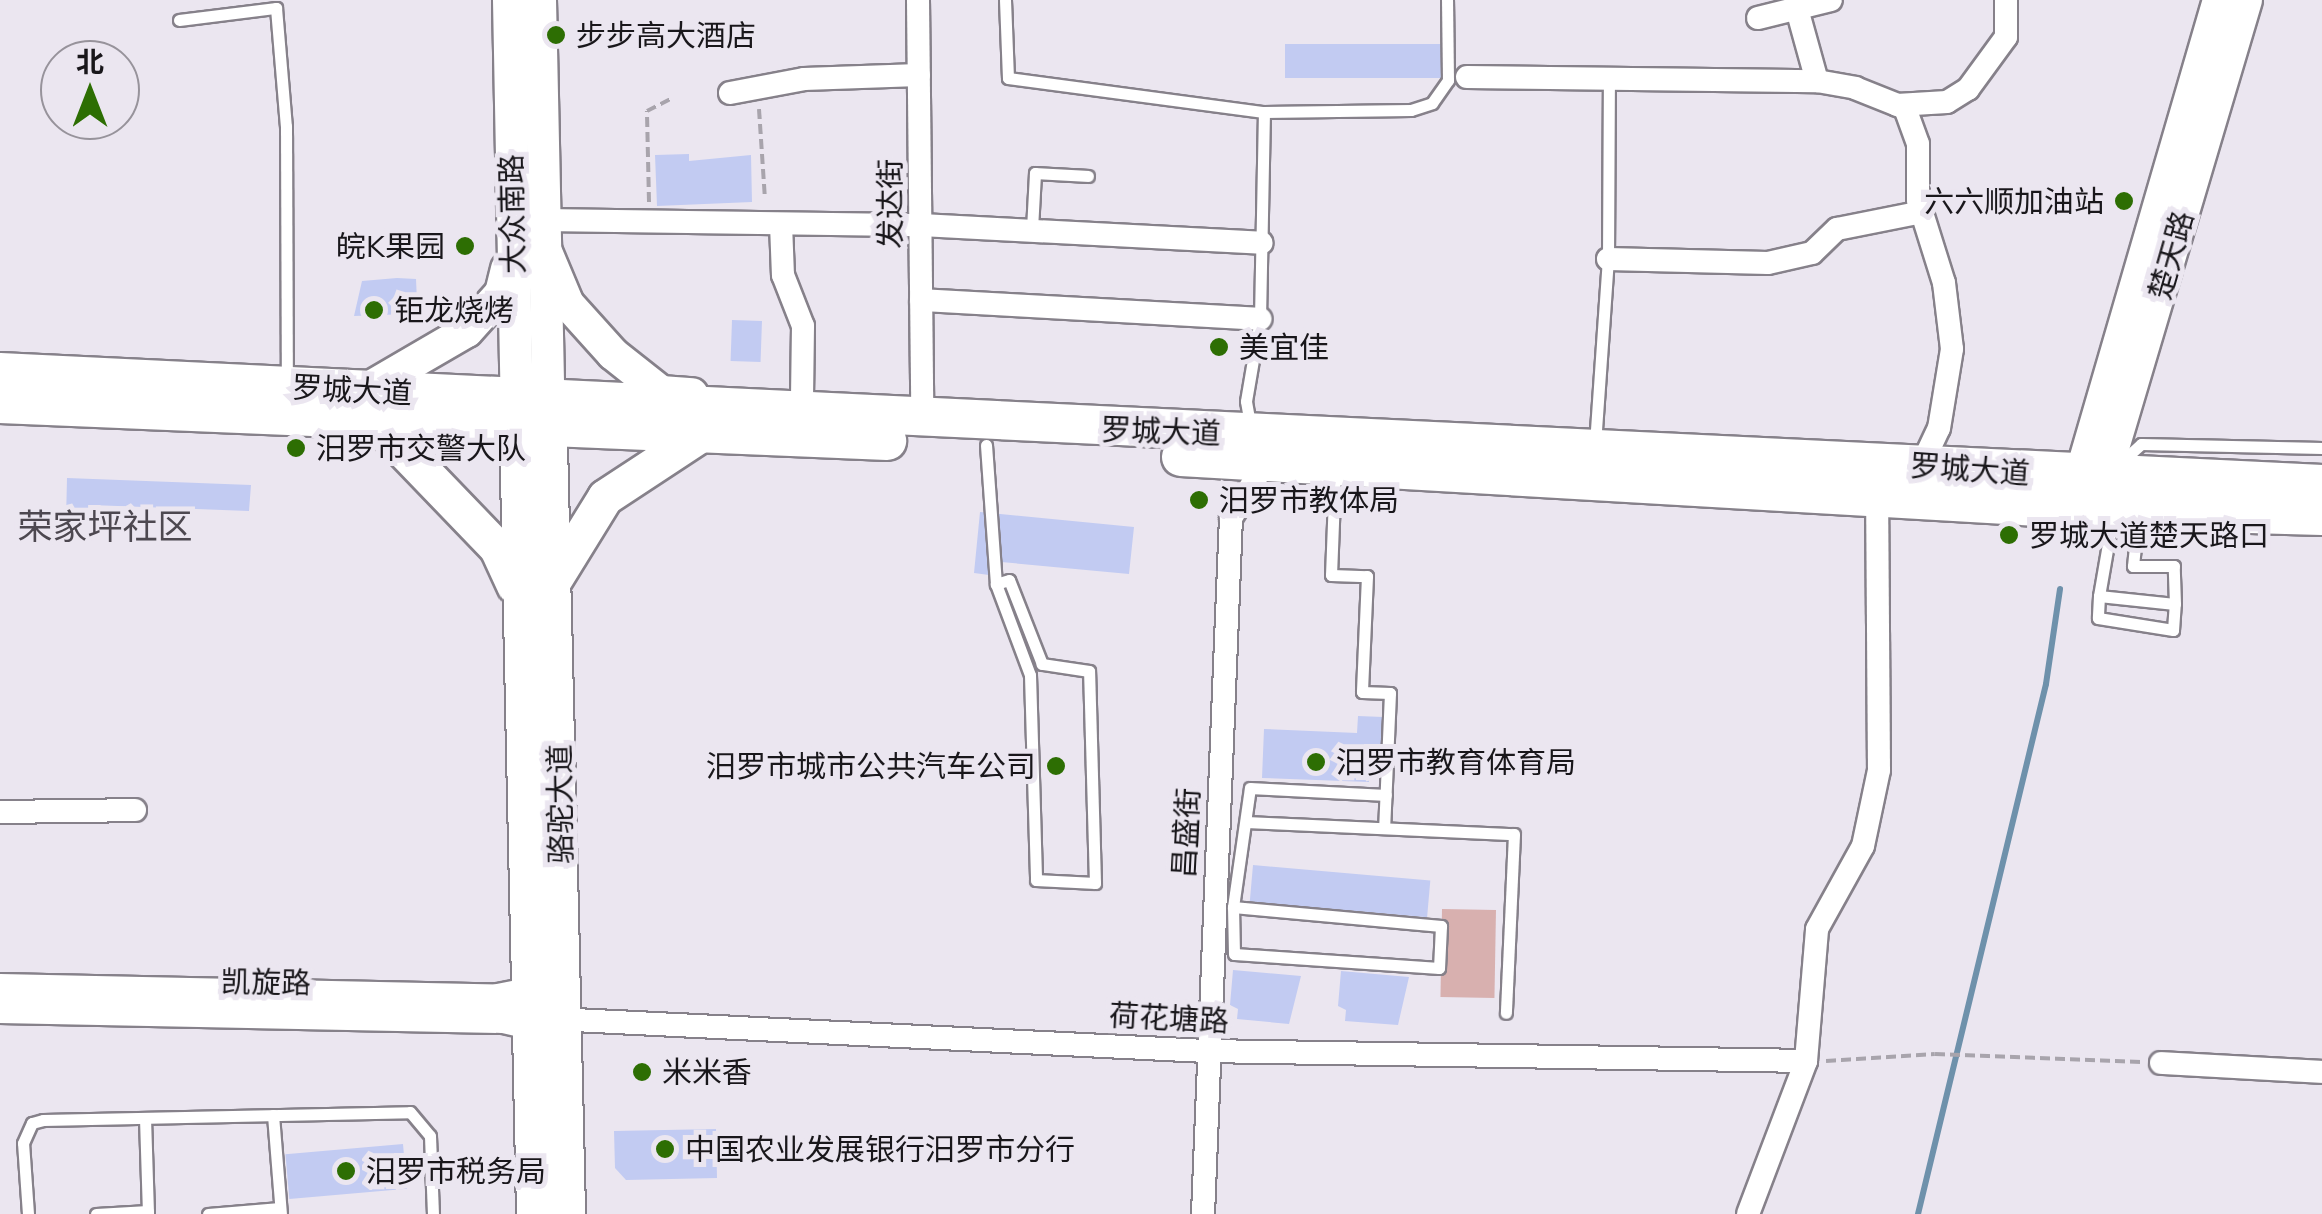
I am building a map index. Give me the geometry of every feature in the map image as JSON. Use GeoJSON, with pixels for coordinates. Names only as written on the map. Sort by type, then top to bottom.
{"type":"FeatureCollection","features":[{"type":"Feature","properties":{"kind":"highway","name":"罗城大道"},"geometry":{"type":"LineString","coordinates":[[0,372],[286,386],[368,406]]}},
{"type":"Feature","properties":{"kind":"highway","name":"罗城大道"},"geometry":{"type":"LineString","coordinates":[[0,404],[368,406],[1258,449],[1595,448],[1922,466],[2100,499],[2322,484]]}},
{"type":"Feature","properties":{"kind":"highway","name":"罗城大道"},"geometry":{"type":"LineString","coordinates":[[533,412],[702,434],[973,433]]}},
{"type":"Feature","properties":{"kind":"highway","name":"罗城大道"},"geometry":{"type":"LineString","coordinates":[[1258,449],[1335,466],[1877,498],[2100,499],[2322,516]]}},
{"type":"Feature","properties":{"kind":"main road","name":"大众南路"},"geometry":{"type":"LineString","coordinates":[[509,0],[534,237]]}},
{"type":"Feature","properties":{"kind":"main road","name":"大众南路"},"geometry":{"type":"LineString","coordinates":[[533,412],[540,0]]}},
{"type":"Feature","properties":{"kind":"main road","name":"楚天路"},"geometry":{"type":"LineString","coordinates":[[2100,499],[2220,0]]}},
{"type":"Feature","properties":{"kind":"main road","name":"楚天路"},"geometry":{"type":"LineString","coordinates":[[2100,499],[2246,0]]}},
{"type":"Feature","properties":{"kind":"main road"},"geometry":{"type":"LineString","coordinates":[[534,237],[568,304],[613,354],[661,392],[922,408],[973,433]]}},
{"type":"Feature","properties":{"kind":"main road"},"geometry":{"type":"LineString","coordinates":[[517,591],[497,548],[368,406],[467,332],[501,294],[534,237]]}},
{"type":"Feature","properties":{"kind":"main road","name":"骆驼大道"},"geometry":{"type":"LineString","coordinates":[[533,412],[554,579],[534,1214]]}},
{"type":"Feature","properties":{"kind":"main road","name":"骆驼大道"},"geometry":{"type":"LineString","coordinates":[[533,412],[517,591],[541,1011],[567,1214]]}},
{"type":"Feature","properties":{"kind":"main road"},"geometry":{"type":"LineString","coordinates":[[554,579],[605,498],[702,434]]}},
{"type":"Feature","properties":{"kind":"street","name":"发达街"},"geometry":{"type":"LineString","coordinates":[[918,0],[922,408]]}},
{"type":"Feature","properties":{"kind":"street"},"geometry":{"type":"LineString","coordinates":[[1758,18],[1832,0]]}},
{"type":"Feature","properties":{"kind":"street"},"geometry":{"type":"LineString","coordinates":[[1897,105],[1947,102],[1968,89],[2006,37],[2006,0]]}},
{"type":"Feature","properties":{"kind":"street"},"geometry":{"type":"LineString","coordinates":[[1797,9],[1817,81]]}},
{"type":"Feature","properties":{"kind":"street"},"geometry":{"type":"LineString","coordinates":[[730,93],[804,80],[919,76]]}},
{"type":"Feature","properties":{"kind":"street"},"geometry":{"type":"LineString","coordinates":[[1467,77],[1817,81],[1905,108],[1918,144],[1922,212],[1944,283],[1952,349],[1939,428],[1922,466]]}},
{"type":"Feature","properties":{"kind":"street"},"geometry":{"type":"LineString","coordinates":[[1608,259],[1768,262],[1812,252],[1837,228],[1922,212]]}},
{"type":"Feature","properties":{"kind":"street"},"geometry":{"type":"LineString","coordinates":[[534,237],[649,222],[921,224],[1262,243]]}},
{"type":"Feature","properties":{"kind":"street"},"geometry":{"type":"LineString","coordinates":[[774,224],[783,275],[804,326],[802,402]]}},
{"type":"Feature","properties":{"kind":"street"},"geometry":{"type":"LineString","coordinates":[[920,300],[1260,319]]}},
{"type":"Feature","properties":{"kind":"street","name":"昌盛街"},"geometry":{"type":"LineString","coordinates":[[1203,1214],[1205,1051],[1231,518],[1258,449]]}},
{"type":"Feature","properties":{"kind":"street"},"geometry":{"type":"LineString","coordinates":[[1748,1214],[1806,1062],[1816,929],[1863,846],[1879,770],[1877,498]]}},
{"type":"Feature","properties":{"kind":"street"},"geometry":{"type":"LineString","coordinates":[[0,812],[135,810]]}},
{"type":"Feature","properties":{"kind":"street"},"geometry":{"type":"LineString","coordinates":[[0,988],[498,998],[541,1011]]}},
{"type":"Feature","properties":{"kind":"street","name":"凯旋路"},"geometry":{"type":"LineString","coordinates":[[0,1009],[504,1019],[541,1011]]}},
{"type":"Feature","properties":{"kind":"street","name":"荷花塘路"},"geometry":{"type":"LineString","coordinates":[[541,1011],[1205,1051],[1806,1062]]}},
{"type":"Feature","properties":{"kind":"street"},"geometry":{"type":"LineString","coordinates":[[2160,1062],[2322,1072]]}},
{"type":"Feature","properties":{"kind":"lane"},"geometry":{"type":"LineString","coordinates":[[1005,0],[1008,78],[1264,112],[1411,110],[1432,103],[1448,80],[1447,0]]}},
{"type":"Feature","properties":{"kind":"lane"},"geometry":{"type":"LineString","coordinates":[[179,20],[276,8],[286,126],[286,386]]}},
{"type":"Feature","properties":{"kind":"lane"},"geometry":{"type":"LineString","coordinates":[[1595,448],[1608,259],[1609,78]]}},
{"type":"Feature","properties":{"kind":"lane"},"geometry":{"type":"LineString","coordinates":[[1258,449],[1246,401],[1260,319],[1264,112]]}},
{"type":"Feature","properties":{"kind":"lane"},"geometry":{"type":"LineString","coordinates":[[1032,229],[1034,172],[1088,176]]}},
{"type":"Feature","properties":{"kind":"lane"},"geometry":{"type":"LineString","coordinates":[[973,433],[996,584],[1030,674],[1036,880],[1095,883],[1089,671],[1042,664],[1009,580],[996,584]]}},
{"type":"Feature","properties":{"kind":"lane"},"geometry":{"type":"LineString","coordinates":[[2100,499],[2134,566],[2174,566],[2173,630],[2098,618],[2100,499],[2141,444],[2322,448]]}},
{"type":"Feature","properties":{"kind":"lane"},"geometry":{"type":"LineString","coordinates":[[1335,466],[1332,574],[1367,576],[1362,692],[1390,693],[1384,828]]}},
{"type":"Feature","properties":{"kind":"lane"},"geometry":{"type":"LineString","coordinates":[[2099,596],[2176,604]]}},
{"type":"Feature","properties":{"kind":"lane"},"geometry":{"type":"LineString","coordinates":[[1233,906],[1441,926],[1439,968],[1234,954],[1233,906],[1250,788],[1386,796]]}},
{"type":"Feature","properties":{"kind":"lane"},"geometry":{"type":"LineString","coordinates":[[1246,822],[1514,834],[1506,1013]]}},
{"type":"Feature","properties":{"kind":"lane"},"geometry":{"type":"LineString","coordinates":[[28,1214],[23,1143],[32,1123],[410,1112],[419,1117],[430,1136],[431,1214]]}},
{"type":"Feature","properties":{"kind":"lane"},"geometry":{"type":"LineString","coordinates":[[208,1214],[280,1211],[273,1115]]}},
{"type":"Feature","properties":{"kind":"lane"},"geometry":{"type":"LineString","coordinates":[[96,1214],[148,1212],[145,1118]]}},
{"type":"Feature","properties":{"kind":"path"},"geometry":{"type":"LineString","coordinates":[[758,88],[774,224]]}},
{"type":"Feature","properties":{"kind":"path"},"geometry":{"type":"LineString","coordinates":[[649,222],[647,110],[672,98]]}},
{"type":"Feature","properties":{"kind":"path"},"geometry":{"type":"LineString","coordinates":[[1806,1062],[1935,1054],[2160,1062]]}},
{"type":"Feature","properties":{"kind":"shaded area"},"geometry":{"type":"Polygon","coordinates":[[[1442,909],[1496,910],[1494,998],[1440,997],[1442,909]]]}},
{"type":"Feature","properties":{"kind":"building"},"geometry":{"type":"Polygon","coordinates":[[[1285,44],[1443,44],[1443,78],[1285,78],[1285,44]]]}},
{"type":"Feature","properties":{"kind":"building"},"geometry":{"type":"Polygon","coordinates":[[[689,154],[689,161],[751,155],[752,202],[657,206],[655,155],[689,154]]]}},
{"type":"Feature","properties":{"kind":"building"},"geometry":{"type":"Polygon","coordinates":[[[416,279],[417,302],[407,314],[354,316],[362,281],[416,279]]]}},
{"type":"Feature","properties":{"kind":"building"},"geometry":{"type":"Polygon","coordinates":[[[732,320],[762,321],[761,362],[731,361],[732,320]]]}},
{"type":"Feature","properties":{"kind":"building"},"geometry":{"type":"Polygon","coordinates":[[[67,478],[251,485],[249,511],[91,505],[90,521],[66,521],[67,478]]]}},
{"type":"Feature","properties":{"kind":"building"},"geometry":{"type":"Polygon","coordinates":[[[980,512],[1134,527],[1129,574],[990,561],[989,575],[974,573],[980,512]]]}},
{"type":"Feature","properties":{"kind":"building","name":"汨罗市教育体育局"},"geometry":{"type":"Polygon","coordinates":[[[1358,716],[1383,717],[1382,745],[1370,745],[1369,782],[1262,778],[1264,729],[1357,733],[1358,716]]]}},
{"type":"Feature","properties":{"kind":"building"},"geometry":{"type":"Polygon","coordinates":[[[1253,865],[1430,881],[1427,917],[1250,902],[1253,865]]]}},
{"type":"Feature","properties":{"kind":"building"},"geometry":{"type":"Polygon","coordinates":[[[1233,970],[1301,976],[1289,1024],[1237,1019],[1238,1009],[1230,1005],[1233,970]]]}},
{"type":"Feature","properties":{"kind":"building"},"geometry":{"type":"Polygon","coordinates":[[[1341,971],[1409,977],[1398,1025],[1345,1021],[1346,1010],[1338,1006],[1341,971]]]}},
{"type":"Feature","properties":{"kind":"building","name":"中国农业发展银行汨罗市分行"},"geometry":{"type":"Polygon","coordinates":[[[716,1129],[717,1178],[626,1180],[615,1168],[614,1131],[716,1129]]]}},
{"type":"Feature","properties":{"kind":"building","name":"汨罗市税务局"},"geometry":{"type":"Polygon","coordinates":[[[403,1144],[407,1189],[289,1199],[285,1154],[403,1144]]]}},
{"type":"Feature","properties":{"kind":"waterway"},"geometry":{"type":"LineString","coordinates":[[1918,1214],[2046,684],[2060,589]]}},
{"type":"Feature","properties":{"kind":"place","name":"步步高大酒店"},"geometry":{"type":"Point","coordinates":[556,35]}},
{"type":"Feature","properties":{"kind":"place","name":"六六顺加油站"},"geometry":{"type":"Point","coordinates":[2124,201]}},
{"type":"Feature","properties":{"kind":"place","name":"皖K果园"},"geometry":{"type":"Point","coordinates":[465,246]}},
{"type":"Feature","properties":{"kind":"place","name":"钜龙烧烤"},"geometry":{"type":"Point","coordinates":[374,310]}},
{"type":"Feature","properties":{"kind":"place","name":"美宜佳"},"geometry":{"type":"Point","coordinates":[1219,347]}},
{"type":"Feature","properties":{"kind":"place","name":"汨罗市交警大队"},"geometry":{"type":"Point","coordinates":[296,448]}},
{"type":"Feature","properties":{"kind":"place","name":"汨罗市教体局"},"geometry":{"type":"Point","coordinates":[1199,500]}},
{"type":"Feature","properties":{"kind":"place","name":"罗城大道楚天路口"},"geometry":{"type":"Point","coordinates":[2009,535]}},
{"type":"Feature","properties":{"kind":"place","name":"汨罗市教育体育局"},"geometry":{"type":"Point","coordinates":[1316,762]}},
{"type":"Feature","properties":{"kind":"place","name":"汨罗市城市公共汽车公司"},"geometry":{"type":"Point","coordinates":[1056,766]}},
{"type":"Feature","properties":{"kind":"place","name":"米米香"},"geometry":{"type":"Point","coordinates":[642,1072]}},
{"type":"Feature","properties":{"kind":"place","name":"中国农业发展银行汨罗市分行"},"geometry":{"type":"Point","coordinates":[665,1149]}},
{"type":"Feature","properties":{"kind":"place","name":"汨罗市税务局"},"geometry":{"type":"Point","coordinates":[346,1171]}},
{"type":"Feature","properties":{"kind":"district","name":"荣家坪社区"},"geometry":{"type":"Point","coordinates":[105,526]}}]}
